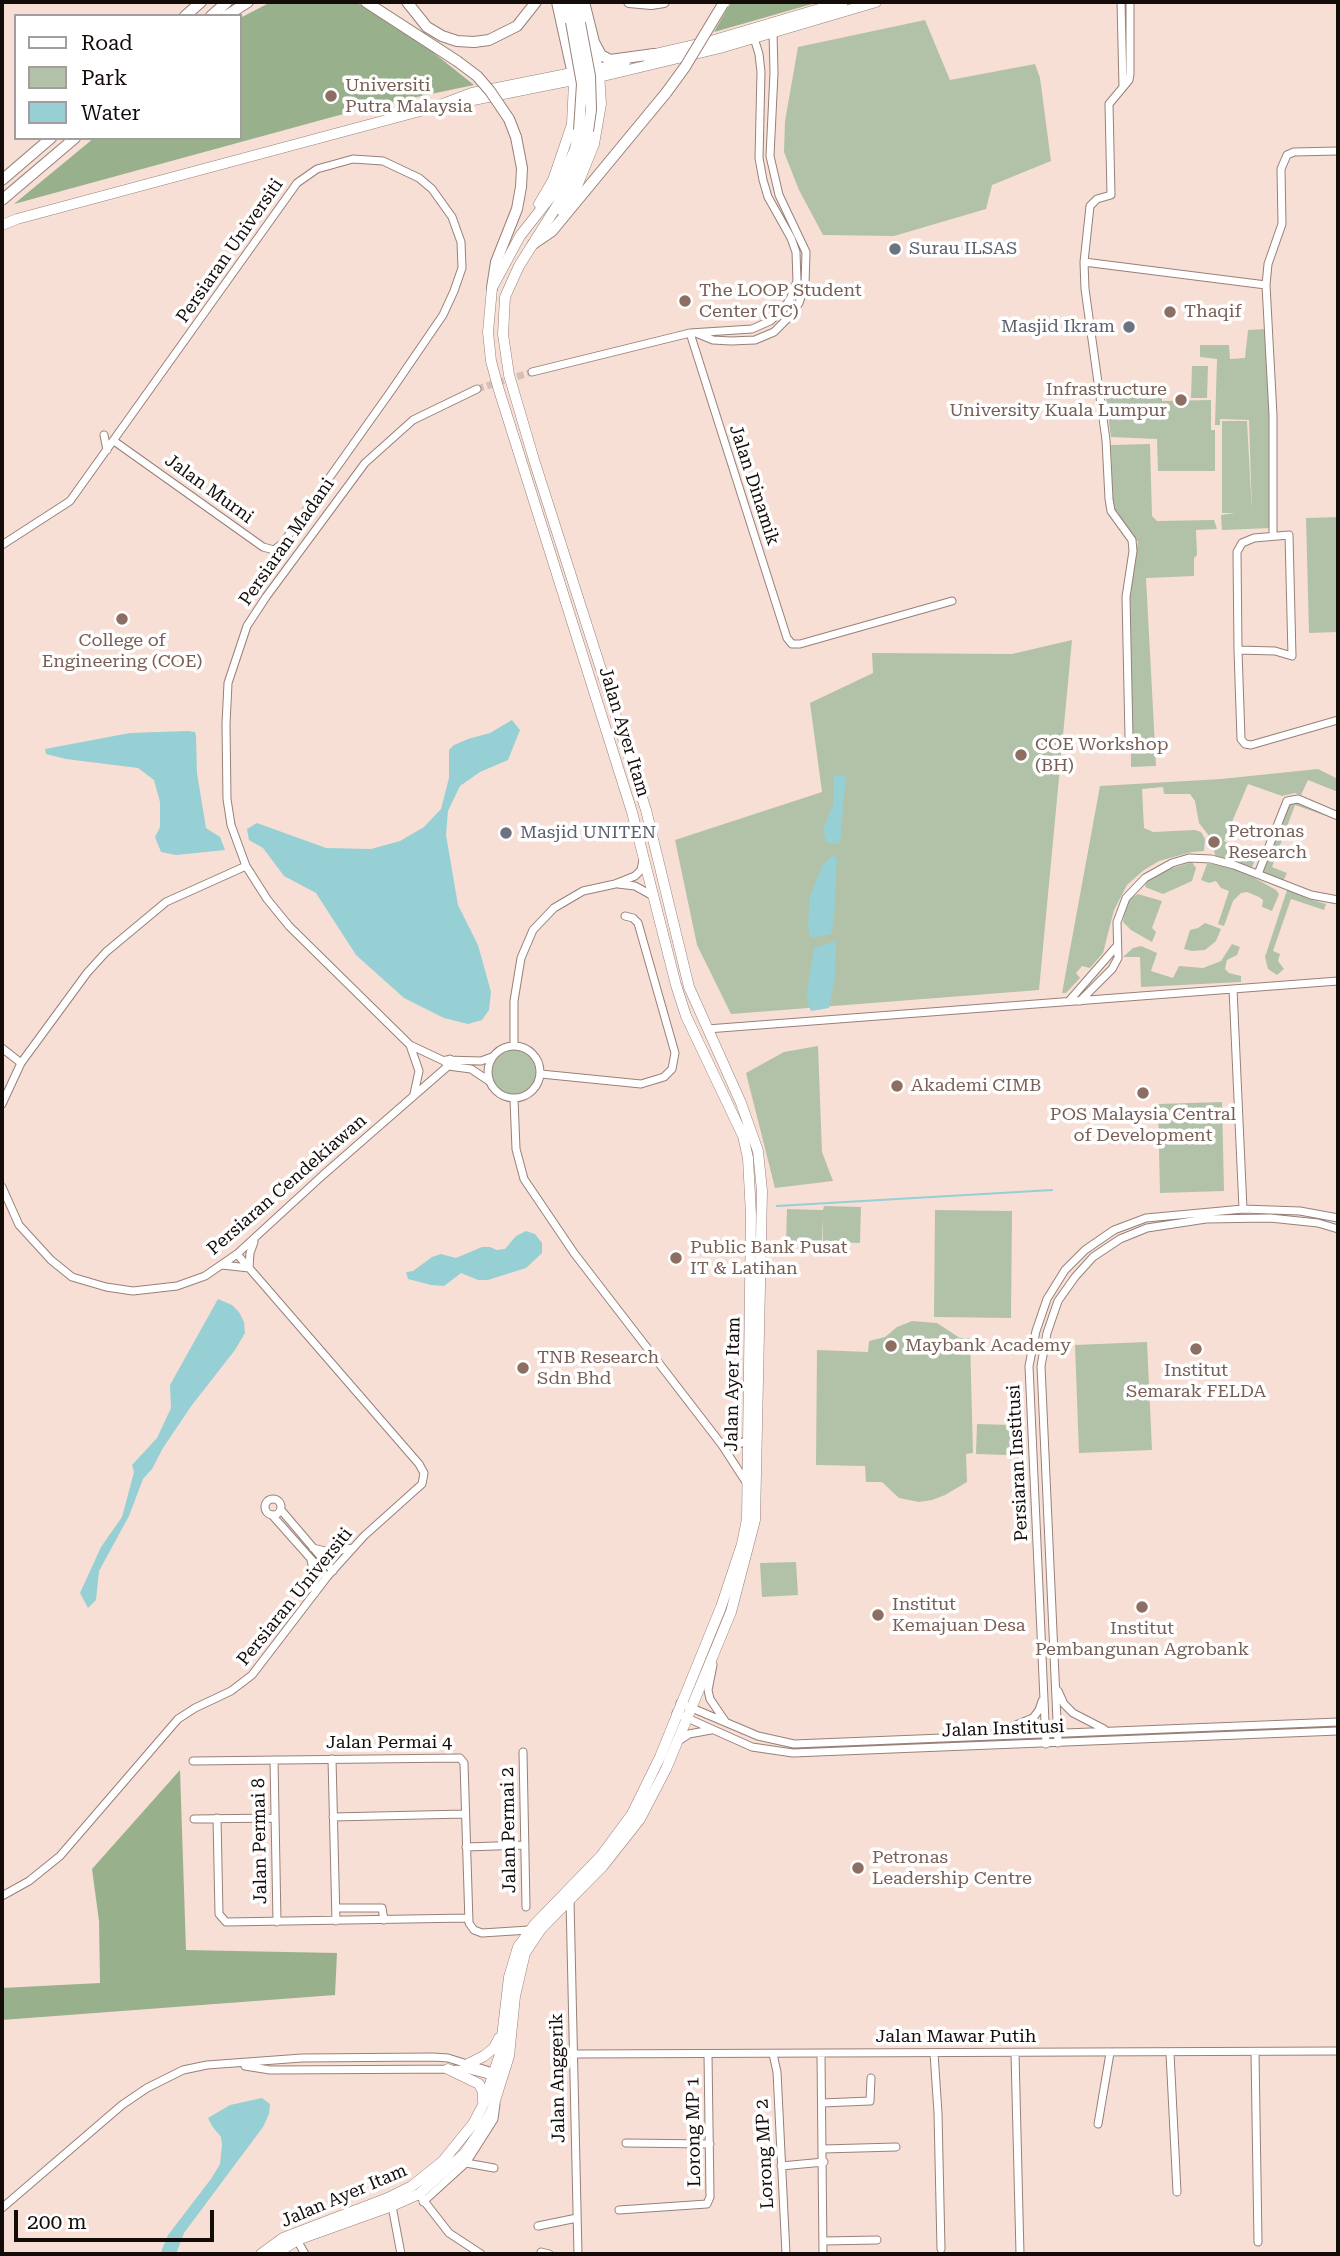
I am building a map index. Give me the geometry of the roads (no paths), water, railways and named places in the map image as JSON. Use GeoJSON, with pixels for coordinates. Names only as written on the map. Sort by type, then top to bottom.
{"type":"FeatureCollection","features":[{"type":"Feature","properties":{"kind":"highway"},"geometry":{"type":"LineString","coordinates":[[187,14],[201,2]]}},
{"type":"Feature","properties":{"kind":"highway"},"geometry":{"type":"LineString","coordinates":[[213,14],[228,2]]}},
{"type":"Feature","properties":{"kind":"highway"},"geometry":{"type":"LineString","coordinates":[[229,14],[248,2]]}},
{"type":"Feature","properties":{"kind":"highway"},"geometry":{"type":"LineString","coordinates":[[366,2],[477,76],[491,91],[509,119],[516,137],[522,169],[521,187],[517,209],[496,262],[492,288]]}},
{"type":"Feature","properties":{"kind":"highway"},"geometry":{"type":"LineString","coordinates":[[407,2],[427,27],[442,36],[457,41],[474,42],[489,40],[510,30],[527,16],[536,2]]}},
{"type":"Feature","properties":{"kind":"highway"},"geometry":{"type":"LineString","coordinates":[[556,2],[573,76]]}},
{"type":"Feature","properties":{"kind":"highway"},"geometry":{"type":"LineString","coordinates":[[566,2],[576,23],[590,76],[591,110],[584,130]]}},
{"type":"Feature","properties":{"kind":"highway"},"geometry":{"type":"LineString","coordinates":[[576,2],[576,23]]}},
{"type":"Feature","properties":{"kind":"highway"},"geometry":{"type":"LineString","coordinates":[[584,2],[598,73]]}},
{"type":"Feature","properties":{"kind":"highway"},"geometry":{"type":"LineString","coordinates":[[629,2],[664,2]]}},
{"type":"Feature","properties":{"kind":"highway"},"geometry":{"type":"LineString","coordinates":[[533,244],[552,231],[666,93],[724,3]]}},
{"type":"Feature","properties":{"kind":"highway"},"geometry":{"type":"LineString","coordinates":[[594,42],[601,55],[610,60],[654,54]]}},
{"type":"Feature","properties":{"kind":"highway"},"geometry":{"type":"LineString","coordinates":[[2,180],[49,140]]}},
{"type":"Feature","properties":{"kind":"highway"},"geometry":{"type":"LineString","coordinates":[[2,200],[73,140]]}},
{"type":"Feature","properties":{"kind":"main road"},"geometry":{"type":"LineString","coordinates":[[598,73],[654,54],[711,41],[843,2]]}},
{"type":"Feature","properties":{"kind":"main road"},"geometry":{"type":"LineString","coordinates":[[598,73],[720,48],[876,2]]}},
{"type":"Feature","properties":{"kind":"main road"},"geometry":{"type":"LineString","coordinates":[[528,226],[561,162],[572,124],[573,76],[581,61],[590,61],[598,73],[601,104],[599,126],[585,170],[569,200],[540,234]]}},
{"type":"Feature","properties":{"kind":"main road"},"geometry":{"type":"LineString","coordinates":[[573,76],[585,88],[593,86],[598,73]]}},
{"type":"Feature","properties":{"kind":"main road"},"geometry":{"type":"LineString","coordinates":[[2,225],[435,107],[471,93],[573,76]]}},
{"type":"Feature","properties":{"kind":"main road"},"geometry":{"type":"LineString","coordinates":[[492,288],[512,249],[560,185],[584,130]]}},
{"type":"Feature","properties":{"kind":"main road"},"geometry":{"type":"LineString","coordinates":[[540,234],[573,177],[584,130]]}},
{"type":"Feature","properties":{"kind":"main road","name":"Jalan Ayer Itam"},"geometry":{"type":"LineString","coordinates":[[276,2254],[297,2240],[421,2198],[464,2154],[481,2130],[498,2093],[497,2076],[509,1977],[517,1947],[529,1930],[601,1856],[632,1814],[731,1612],[755,1520],[762,1191],[758,1151],[741,1103],[689,987],[646,810],[509,375],[503,334],[505,297],[519,266],[540,234]]}},
{"type":"Feature","properties":{"kind":"main road","name":"Jalan Ayer Itam"},"geometry":{"type":"LineString","coordinates":[[261,2254],[283,2238],[388,2198],[412,2186],[443,2161],[466,2135],[509,2056],[515,1996],[525,1952],[541,1929],[603,1866],[640,1819],[666,1769],[677,1742],[683,1710],[742,1544],[747,1518],[751,1215],[748,1158],[738,1124],[686,1016],[632,812],[491,361],[488,332],[492,288]]}},
{"type":"Feature","properties":{"kind":"main road"},"geometry":{"type":"LineString","coordinates":[[468,2064],[494,2048],[503,2029]]}},
{"type":"Feature","properties":{"kind":"main road"},"geometry":{"type":"LineString","coordinates":[[448,2068],[479,2084],[483,2092],[483,2105]]}},
{"type":"Feature","properties":{"kind":"street"},"geometry":{"type":"LineString","coordinates":[[1121,2],[1123,87]]}},
{"type":"Feature","properties":{"kind":"street"},"geometry":{"type":"LineString","coordinates":[[1129,737],[1126,597],[1132,540],[1111,511],[1106,440],[1085,289],[1084,262],[1090,206],[1097,199],[1111,195],[1109,104],[1130,74],[1130,2]]}},
{"type":"Feature","properties":{"kind":"street"},"geometry":{"type":"LineString","coordinates":[[692,333],[713,340],[731,341],[755,340],[774,332],[799,303],[806,285],[806,252],[773,176],[770,156],[775,73],[773,32]]}},
{"type":"Feature","properties":{"kind":"street"},"geometry":{"type":"LineString","coordinates":[[532,372],[692,333],[752,329],[770,321],[783,310],[797,281],[797,266],[791,238],[775,212],[763,180],[759,158],[761,72],[754,38]]}},
{"type":"Feature","properties":{"kind":"street"},"geometry":{"type":"LineString","coordinates":[[761,72],[775,73]]}},
{"type":"Feature","properties":{"kind":"street"},"geometry":{"type":"LineString","coordinates":[[760,99],[772,100]]}},
{"type":"Feature","properties":{"kind":"street"},"geometry":{"type":"LineString","coordinates":[[1273,534],[1273,415],[1266,285],[1268,264],[1282,224],[1283,162],[1287,155],[1294,152],[1338,151]]}},
{"type":"Feature","properties":{"kind":"street","name":"Persiaran Universiti"},"geometry":{"type":"LineString","coordinates":[[2,545],[70,501],[297,183],[317,169],[354,159],[383,160],[419,178],[432,189],[452,217],[461,242],[462,268],[443,314],[383,402],[282,543],[274,550]]}},
{"type":"Feature","properties":{"kind":"street"},"geometry":{"type":"LineString","coordinates":[[775,212],[785,208]]}},
{"type":"Feature","properties":{"kind":"street"},"geometry":{"type":"LineString","coordinates":[[1084,262],[1266,285]]}},
{"type":"Feature","properties":{"kind":"street"},"geometry":{"type":"LineString","coordinates":[[797,266],[807,265]]}},
{"type":"Feature","properties":{"kind":"street","name":"Jalan Dinamik"},"geometry":{"type":"LineString","coordinates":[[692,333],[787,638],[792,644],[952,601]]}},
{"type":"Feature","properties":{"kind":"street","name":"Persiaran Madani"},"geometry":{"type":"LineString","coordinates":[[410,1045],[289,926],[267,899],[246,866],[231,825],[227,799],[228,683],[247,626],[365,463],[413,420],[477,389]]}},
{"type":"Feature","properties":{"kind":"street"},"geometry":{"type":"LineString","coordinates":[[104,435],[107,451],[127,450]]}},
{"type":"Feature","properties":{"kind":"street","name":"Jalan Murni"},"geometry":{"type":"LineString","coordinates":[[114,441],[263,547],[274,550]]}},
{"type":"Feature","properties":{"kind":"street"},"geometry":{"type":"LineString","coordinates":[[1238,650],[1275,651],[1292,656],[1290,537],[1287,534],[1254,538],[1242,543],[1237,552],[1238,650],[1241,740],[1245,744],[1258,743],[1338,720]]}},
{"type":"Feature","properties":{"kind":"street"},"geometry":{"type":"LineString","coordinates":[[1258,874],[1287,801],[1298,799],[1338,816]]}},
{"type":"Feature","properties":{"kind":"street"},"geometry":{"type":"LineString","coordinates":[[1080,1001],[1112,969],[1118,958],[1117,922],[1126,898],[1134,887],[1157,870],[1189,858],[1203,858],[1234,865],[1311,895],[1338,900]]}},
{"type":"Feature","properties":{"kind":"street"},"geometry":{"type":"LineString","coordinates":[[514,1046],[514,1002],[520,958],[533,930],[554,908],[583,891],[615,884],[635,876],[641,870],[643,859]]}},
{"type":"Feature","properties":{"kind":"street"},"geometry":{"type":"LineString","coordinates":[[2,1104],[21,1063],[106,952],[166,902],[246,866]]}},
{"type":"Feature","properties":{"kind":"street"},"geometry":{"type":"LineString","coordinates":[[615,884],[635,886],[653,896]]}},
{"type":"Feature","properties":{"kind":"street"},"geometry":{"type":"LineString","coordinates":[[541,1074],[640,1084],[664,1077],[672,1069],[676,1053],[638,923],[625,916]]}},
{"type":"Feature","properties":{"kind":"street"},"geometry":{"type":"LineString","coordinates":[[1068,1002],[1116,947]]}},
{"type":"Feature","properties":{"kind":"street"},"geometry":{"type":"LineString","coordinates":[[707,1029],[1338,981]]}},
{"type":"Feature","properties":{"kind":"street"},"geometry":{"type":"LineString","coordinates":[[1233,989],[1242,1209]]}},
{"type":"Feature","properties":{"kind":"street"},"geometry":{"type":"LineString","coordinates":[[410,1045],[447,1062],[471,1069],[489,1081],[501,1095],[514,1098],[531,1093],[541,1074],[540,1065],[532,1053],[514,1046],[481,1061],[447,1062]]}},
{"type":"Feature","properties":{"kind":"street"},"geometry":{"type":"LineString","coordinates":[[410,1045],[419,1070],[413,1095]]}},
{"type":"Feature","properties":{"kind":"street"},"geometry":{"type":"LineString","coordinates":[[2,1048],[21,1063]]}},
{"type":"Feature","properties":{"kind":"street"},"geometry":{"type":"LineString","coordinates":[[489,1081],[489,1066],[493,1057]]}},
{"type":"Feature","properties":{"kind":"street","name":"Persiaran Cendekiawan"},"geometry":{"type":"LineString","coordinates":[[2,1187],[19,1225],[51,1260],[72,1277],[106,1287],[151,1290],[177,1286],[205,1276],[237,1255],[447,1062]]}},
{"type":"Feature","properties":{"kind":"street"},"geometry":{"type":"LineString","coordinates":[[514,1098],[516,1149],[524,1179],[574,1253],[722,1445],[748,1485]]}},
{"type":"Feature","properties":{"kind":"street","name":"Persiaran Institusi"},"geometry":{"type":"LineString","coordinates":[[1046,1744],[1029,1366],[1036,1331],[1047,1298],[1065,1270],[1085,1250],[1114,1230],[1146,1218],[1242,1209],[1300,1211],[1338,1218]]}},
{"type":"Feature","properties":{"kind":"street","name":"Persiaran Institusi"},"geometry":{"type":"LineString","coordinates":[[1058,1743],[1041,1366],[1047,1333],[1058,1301],[1093,1257],[1120,1239],[1147,1228],[1206,1219],[1270,1219],[1318,1223],[1338,1229]]}},
{"type":"Feature","properties":{"kind":"street"},"geometry":{"type":"LineString","coordinates":[[222,1265],[249,1269],[255,1238]]}},
{"type":"Feature","properties":{"kind":"street","name":"Persiaran Universiti"},"geometry":{"type":"LineString","coordinates":[[2,1896],[29,1881],[60,1856],[178,1719],[195,1707],[231,1690],[252,1675],[353,1548],[422,1484],[424,1473],[412,1455],[237,1255]]}},
{"type":"Feature","properties":{"kind":"street"},"geometry":{"type":"LineString","coordinates":[[722,1445],[734,1446],[748,1440]]}},
{"type":"Feature","properties":{"kind":"street"},"geometry":{"type":"LineString","coordinates":[[277,1500],[281,1510],[330,1574],[310,1558],[272,1515],[267,1513],[265,1508],[269,1501],[277,1500]]}},
{"type":"Feature","properties":{"kind":"street"},"geometry":{"type":"LineString","coordinates":[[272,1515],[281,1510]]}},
{"type":"Feature","properties":{"kind":"street"},"geometry":{"type":"LineString","coordinates":[[312,1548],[329,1552],[353,1548]]}},
{"type":"Feature","properties":{"kind":"street"},"geometry":{"type":"LineString","coordinates":[[310,1558],[315,1579],[314,1594]]}},
{"type":"Feature","properties":{"kind":"street"},"geometry":{"type":"LineString","coordinates":[[716,1647],[708,1690],[714,1709],[726,1722]]}},
{"type":"Feature","properties":{"kind":"street"},"geometry":{"type":"LineString","coordinates":[[1056,1688],[1064,1704],[1073,1713],[1109,1731]]}},
{"type":"Feature","properties":{"kind":"street"},"geometry":{"type":"LineString","coordinates":[[990,1736],[1037,1715],[1044,1691]]}},
{"type":"Feature","properties":{"kind":"street","name":"Jalan Institusi"},"geometry":{"type":"LineString","coordinates":[[683,1710],[726,1722],[758,1736],[794,1744],[1338,1722]]}},
{"type":"Feature","properties":{"kind":"street","name":"Jalan Institusi"},"geometry":{"type":"LineString","coordinates":[[683,1710],[715,1730],[752,1746],[793,1753],[1338,1731]]}},
{"type":"Feature","properties":{"kind":"street"},"geometry":{"type":"LineString","coordinates":[[677,1742],[699,1730],[715,1730]]}},
{"type":"Feature","properties":{"kind":"street","name":"Jalan Permai 2"},"geometry":{"type":"LineString","coordinates":[[523,1752],[526,1907]]}},
{"type":"Feature","properties":{"kind":"street","name":"Jalan Permai 4"},"geometry":{"type":"LineString","coordinates":[[193,1761],[460,1758],[464,1763],[469,1918]]}},
{"type":"Feature","properties":{"kind":"street"},"geometry":{"type":"LineString","coordinates":[[332,1759],[336,1921]]}},
{"type":"Feature","properties":{"kind":"street","name":"Jalan Permai 8"},"geometry":{"type":"LineString","coordinates":[[274,1760],[277,1922]]}},
{"type":"Feature","properties":{"kind":"street"},"geometry":{"type":"LineString","coordinates":[[333,1817],[465,1814]]}},
{"type":"Feature","properties":{"kind":"street"},"geometry":{"type":"LineString","coordinates":[[217,1818],[219,1914],[226,1922],[469,1918],[471,1927],[477,1932],[507,1933],[529,1930]]}},
{"type":"Feature","properties":{"kind":"street"},"geometry":{"type":"LineString","coordinates":[[194,1819],[275,1818]]}},
{"type":"Feature","properties":{"kind":"street"},"geometry":{"type":"LineString","coordinates":[[466,1847],[525,1845]]}},
{"type":"Feature","properties":{"kind":"street","name":"Jalan Anggerik"},"geometry":{"type":"LineString","coordinates":[[570,1900],[578,2254]]}},
{"type":"Feature","properties":{"kind":"street"},"geometry":{"type":"LineString","coordinates":[[336,1908],[382,1908],[384,1920]]}},
{"type":"Feature","properties":{"kind":"street"},"geometry":{"type":"LineString","coordinates":[[507,1933],[515,1937],[517,1947]]}},
{"type":"Feature","properties":{"kind":"street","name":"Jalan Mawar Putih"},"geometry":{"type":"LineString","coordinates":[[574,2054],[1338,2051]]}},
{"type":"Feature","properties":{"kind":"street"},"geometry":{"type":"LineString","coordinates":[[1255,2052],[1258,2242]]}},
{"type":"Feature","properties":{"kind":"street"},"geometry":{"type":"LineString","coordinates":[[821,2053],[824,2254]]}},
{"type":"Feature","properties":{"kind":"street"},"geometry":{"type":"LineString","coordinates":[[934,2053],[941,2249]]}},
{"type":"Feature","properties":{"kind":"street"},"geometry":{"type":"LineString","coordinates":[[1015,2053],[1020,2254]]}},
{"type":"Feature","properties":{"kind":"street"},"geometry":{"type":"LineString","coordinates":[[1098,2124],[1110,2053]]}},
{"type":"Feature","properties":{"kind":"street"},"geometry":{"type":"LineString","coordinates":[[1170,2053],[1177,2192]]}},
{"type":"Feature","properties":{"kind":"street","name":"Lorong MP 1"},"geometry":{"type":"LineString","coordinates":[[619,2210],[707,2204],[710,2197],[708,2054]]}},
{"type":"Feature","properties":{"kind":"street","name":"Lorong MP 2"},"geometry":{"type":"LineString","coordinates":[[773,2054],[777,2072],[786,2254]]}},
{"type":"Feature","properties":{"kind":"street"},"geometry":{"type":"LineString","coordinates":[[2,2208],[122,2105],[183,2070],[327,2057],[433,2057],[468,2064],[497,2076]]}},
{"type":"Feature","properties":{"kind":"street"},"geometry":{"type":"LineString","coordinates":[[327,2057],[328,2069]]}},
{"type":"Feature","properties":{"kind":"street"},"geometry":{"type":"LineString","coordinates":[[234,2064],[270,2070],[448,2068],[497,2076]]}},
{"type":"Feature","properties":{"kind":"street"},"geometry":{"type":"LineString","coordinates":[[822,2102],[870,2101],[871,2078]]}},
{"type":"Feature","properties":{"kind":"street"},"geometry":{"type":"LineString","coordinates":[[481,2254],[449,2233],[421,2198],[466,2163],[494,2119],[498,2093]]}},
{"type":"Feature","properties":{"kind":"street"},"geometry":{"type":"LineString","coordinates":[[626,2143],[710,2144]]}},
{"type":"Feature","properties":{"kind":"street"},"geometry":{"type":"LineString","coordinates":[[823,2149],[896,2147]]}},
{"type":"Feature","properties":{"kind":"street"},"geometry":{"type":"LineString","coordinates":[[782,2166],[824,2162]]}},
{"type":"Feature","properties":{"kind":"street"},"geometry":{"type":"LineString","coordinates":[[466,2163],[494,2168]]}},
{"type":"Feature","properties":{"kind":"street"},"geometry":{"type":"LineString","coordinates":[[392,2206],[401,2254]]}},
{"type":"Feature","properties":{"kind":"street"},"geometry":{"type":"LineString","coordinates":[[538,2226],[578,2218]]}},
{"type":"Feature","properties":{"kind":"street"},"geometry":{"type":"LineString","coordinates":[[297,2240],[305,2254]]}},
{"type":"Feature","properties":{"kind":"street"},"geometry":{"type":"LineString","coordinates":[[824,2241],[877,2240]]}},
{"type":"Feature","properties":{"kind":"water"},"geometry":{"type":"Polygon","coordinates":[[[512,720],[520,730],[508,760],[480,772],[460,786],[448,811],[446,835],[458,905],[478,945],[491,992],[489,1010],[482,1020],[468,1024],[444,1018],[404,998],[356,955],[316,893],[284,876],[263,848],[249,840],[247,829],[257,823],[326,848],[371,849],[400,841],[424,827],[441,809],[449,778],[449,750],[454,745],[490,733],[512,720]]]}},
{"type":"Feature","properties":{"kind":"water"},"geometry":{"type":"Polygon","coordinates":[[[195,732],[196,736],[197,773],[206,828],[220,837],[225,850],[176,855],[161,852],[155,837],[160,827],[160,802],[154,780],[138,768],[66,759],[46,754],[45,749],[130,733],[195,732]]]}},
{"type":"Feature","properties":{"kind":"water"},"geometry":{"type":"Polygon","coordinates":[[[834,776],[846,776],[840,843],[832,844],[826,842],[823,829],[833,805],[834,776]]]}},
{"type":"Feature","properties":{"kind":"water"},"geometry":{"type":"Polygon","coordinates":[[[832,856],[837,858],[831,934],[812,938],[808,924],[810,896],[823,864],[832,856]]]}},
{"type":"Feature","properties":{"kind":"water"},"geometry":{"type":"Polygon","coordinates":[[[836,941],[835,977],[829,1008],[811,1011],[807,1001],[814,948],[836,941]]]}},
{"type":"Feature","properties":{"kind":"water"},"geometry":{"type":"Polygon","coordinates":[[[526,1231],[535,1234],[542,1243],[542,1253],[526,1268],[488,1280],[478,1280],[461,1273],[444,1286],[408,1279],[406,1272],[413,1271],[432,1257],[441,1254],[456,1258],[482,1247],[505,1249],[516,1236],[526,1231]]]}},
{"type":"Feature","properties":{"kind":"water"},"geometry":{"type":"Polygon","coordinates":[[[218,1299],[232,1305],[239,1312],[245,1333],[192,1405],[143,1479],[129,1516],[99,1571],[96,1600],[88,1608],[80,1593],[101,1547],[122,1517],[134,1472],[132,1465],[157,1438],[171,1408],[170,1385],[218,1299]]]}},
{"type":"Feature","properties":{"kind":"water"},"geometry":{"type":"Polygon","coordinates":[[[262,2098],[270,2104],[263,2127],[184,2233],[176,2254],[160,2254],[168,2235],[220,2164],[221,2137],[208,2118],[230,2105],[262,2098]]]}},
{"type":"Feature","properties":{"kind":"waterway"},"geometry":{"type":"LineString","coordinates":[[777,1206],[1052,1190]]}},
{"type":"Feature","properties":{"kind":"tunnel"},"geometry":{"type":"LineString","coordinates":[[477,389],[532,372]]}},
{"type":"Feature","properties":{"kind":"place","name":"Universiti Putra Malaysia"},"geometry":{"type":"Point","coordinates":[331,96]}},
{"type":"Feature","properties":{"kind":"place","name":"Surau ILSAS"},"geometry":{"type":"Point","coordinates":[895,249]}},
{"type":"Feature","properties":{"kind":"place","name":"The LOOP Student Center (TC)"},"geometry":{"type":"Point","coordinates":[685,301]}},
{"type":"Feature","properties":{"kind":"place","name":"Thaqif"},"geometry":{"type":"Point","coordinates":[1170,312]}},
{"type":"Feature","properties":{"kind":"place","name":"Masjid Ikram"},"geometry":{"type":"Point","coordinates":[1129,327]}},
{"type":"Feature","properties":{"kind":"place","name":"Infrastructure University Kuala Lumpur"},"geometry":{"type":"Point","coordinates":[1181,400]}},
{"type":"Feature","properties":{"kind":"place","name":"College of Engineering (COE)"},"geometry":{"type":"Point","coordinates":[122,619]}},
{"type":"Feature","properties":{"kind":"place","name":"COE Workshop (BH)"},"geometry":{"type":"Point","coordinates":[1021,755]}},
{"type":"Feature","properties":{"kind":"place","name":"Masjid UNITEN"},"geometry":{"type":"Point","coordinates":[506,833]}},
{"type":"Feature","properties":{"kind":"place","name":"Petronas Research"},"geometry":{"type":"Point","coordinates":[1214,842]}},
{"type":"Feature","properties":{"kind":"place","name":"Akademi CIMB"},"geometry":{"type":"Point","coordinates":[897,1086]}},
{"type":"Feature","properties":{"kind":"place","name":"POS Malaysia Central of Development"},"geometry":{"type":"Point","coordinates":[1143,1093]}},
{"type":"Feature","properties":{"kind":"place","name":"Public Bank Pusat IT & Latihan"},"geometry":{"type":"Point","coordinates":[676,1258]}},
{"type":"Feature","properties":{"kind":"place","name":"Maybank Academy"},"geometry":{"type":"Point","coordinates":[891,1346]}},
{"type":"Feature","properties":{"kind":"place","name":"Institut Semarak FELDA"},"geometry":{"type":"Point","coordinates":[1196,1349]}},
{"type":"Feature","properties":{"kind":"place","name":"TNB Research Sdn Bhd"},"geometry":{"type":"Point","coordinates":[523,1368]}},
{"type":"Feature","properties":{"kind":"place","name":"Institut Pembangunan Agrobank"},"geometry":{"type":"Point","coordinates":[1142,1607]}},
{"type":"Feature","properties":{"kind":"place","name":"Institut Kemajuan Desa"},"geometry":{"type":"Point","coordinates":[878,1615]}},
{"type":"Feature","properties":{"kind":"place","name":"Petronas Leadership Centre"},"geometry":{"type":"Point","coordinates":[858,1868]}}]}
